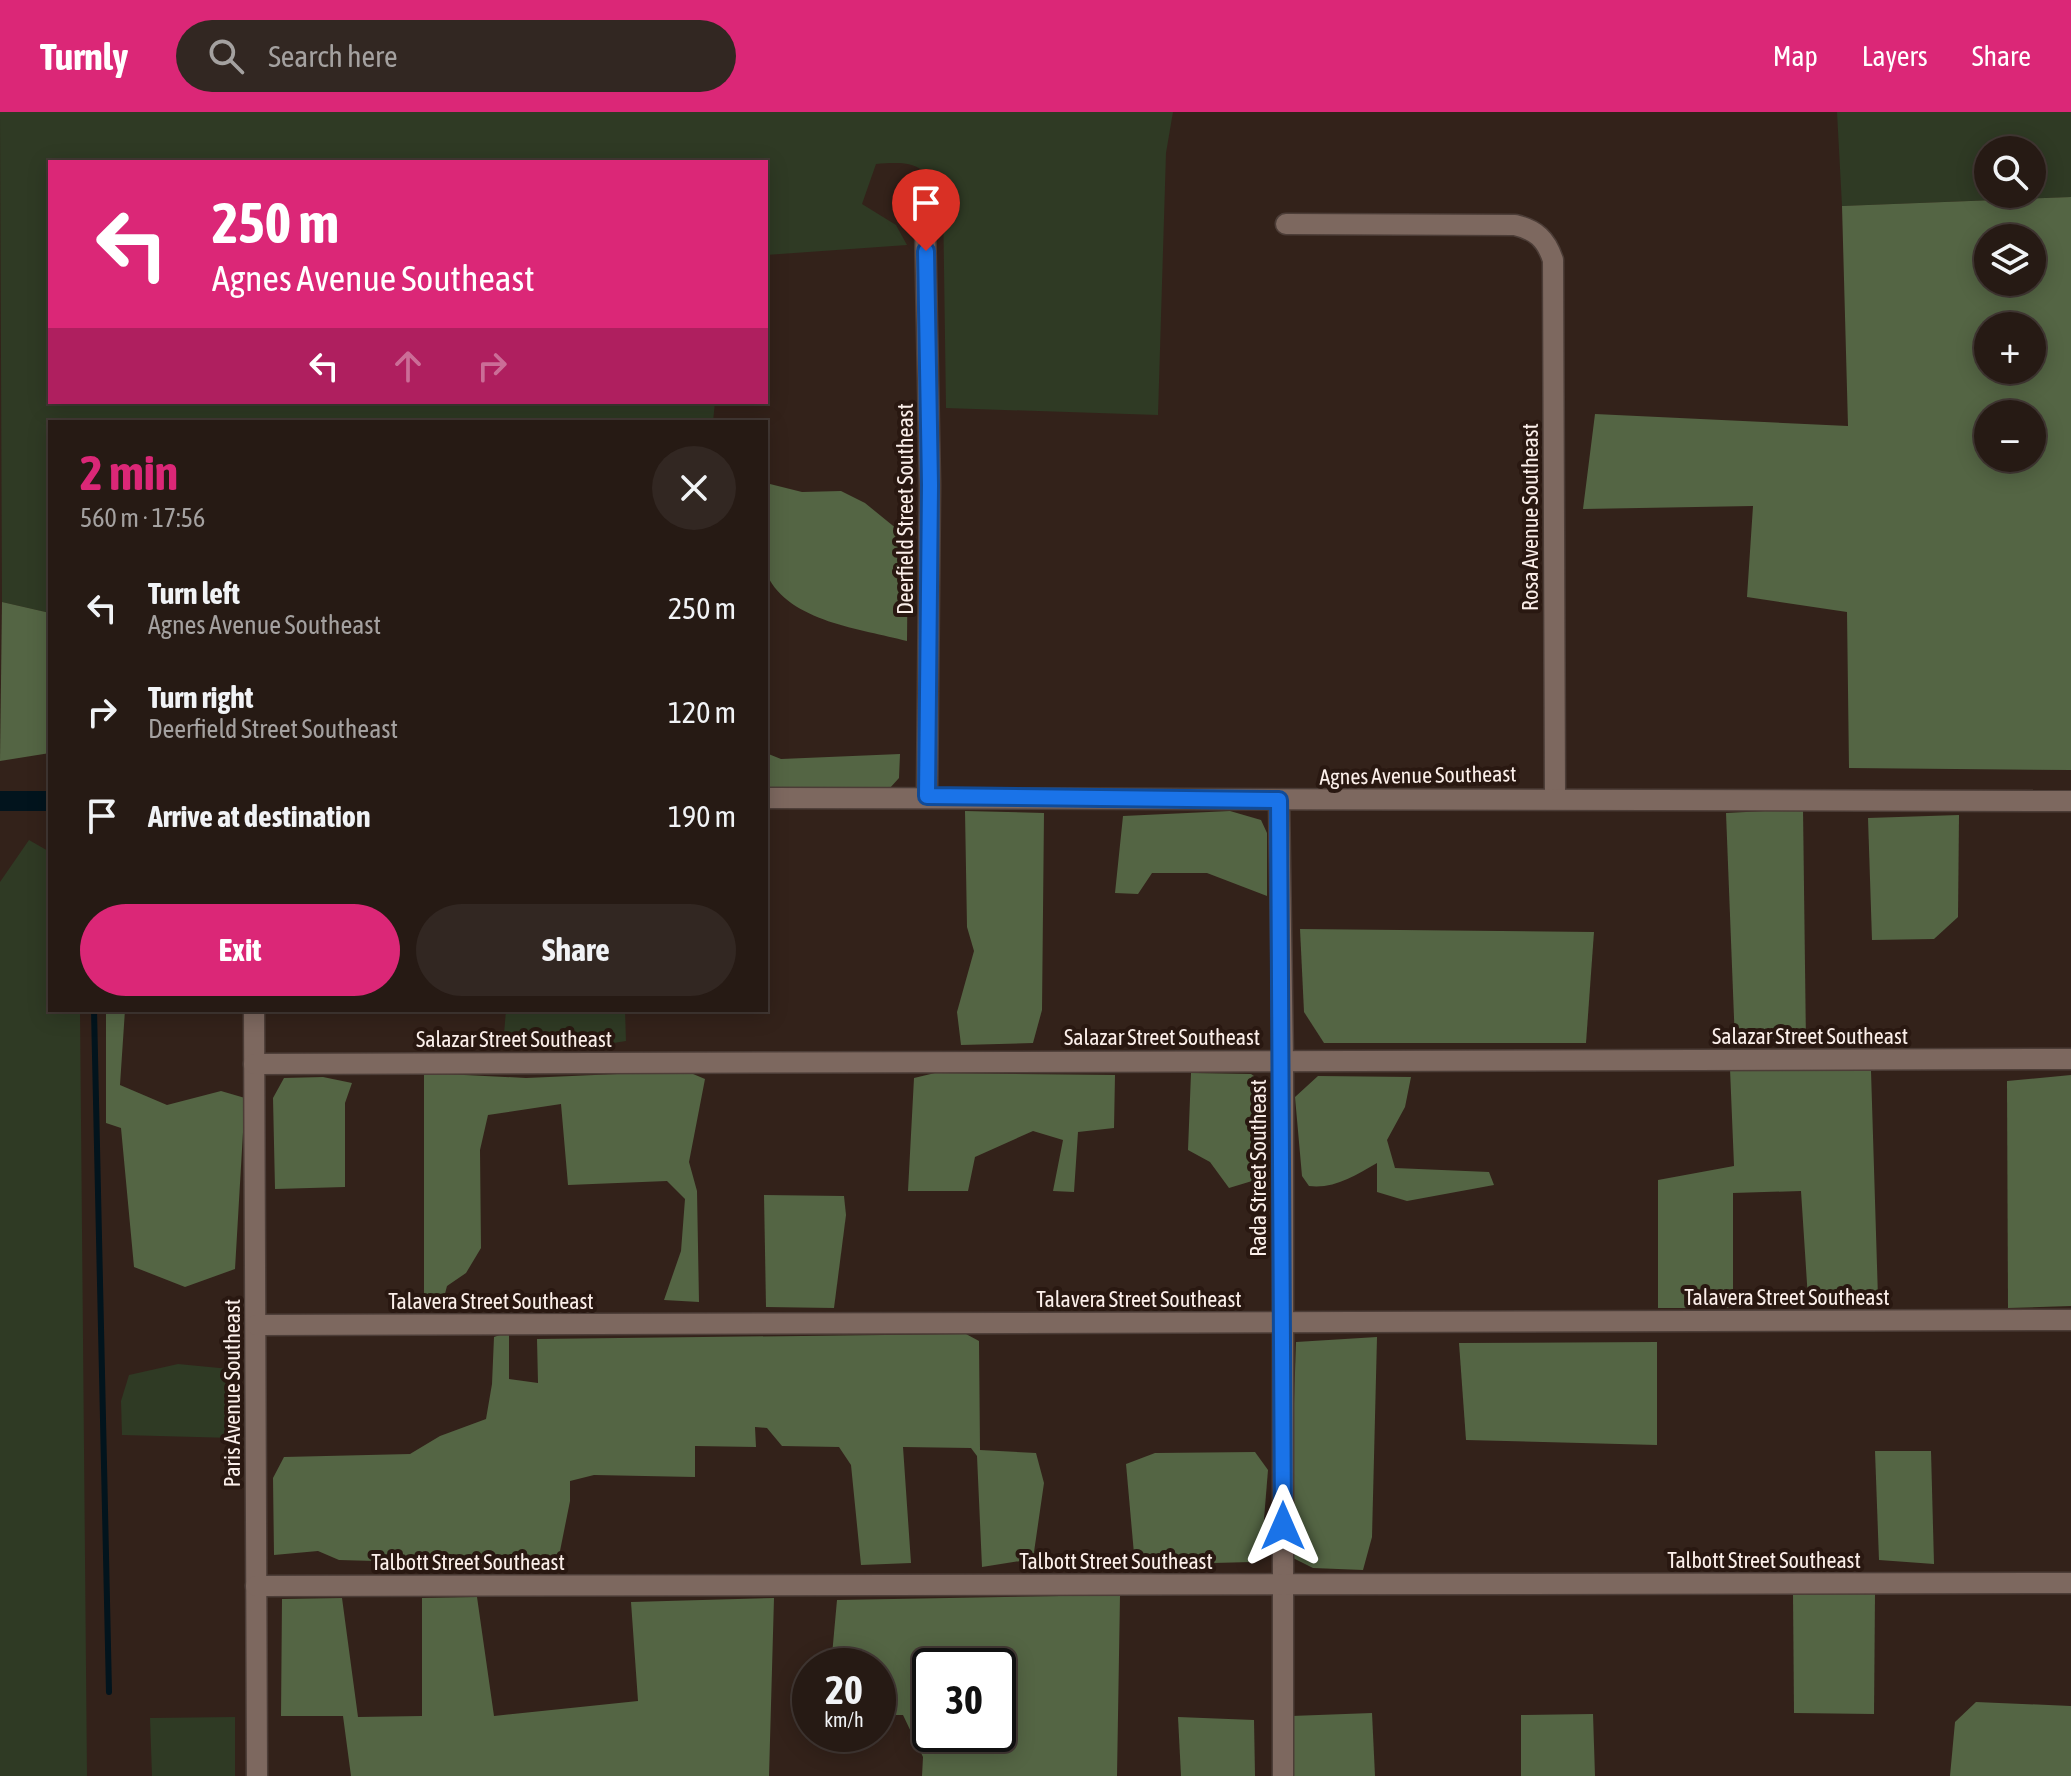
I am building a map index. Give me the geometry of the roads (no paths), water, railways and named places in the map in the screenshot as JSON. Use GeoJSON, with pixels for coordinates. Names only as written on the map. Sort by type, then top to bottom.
{"type":"FeatureCollection","features":[{"type":"Feature","properties":{"kind":"street","name":"Deerfield Street Southeast"},"geometry":{"type":"LineString","coordinates":[[925,223],[930,470],[927,796]]}},
{"type":"Feature","properties":{"kind":"street","name":"Rosa Avenue Southeast"},"geometry":{"type":"LineString","coordinates":[[1286,224],[1515,225],[1530,228],[1543,239],[1553,260],[1555,797]]}},
{"type":"Feature","properties":{"kind":"street","name":"Agnes Avenue Southeast"},"geometry":{"type":"LineString","coordinates":[[768,798],[927,796],[1279,800],[1555,797],[2071,801]]}},
{"type":"Feature","properties":{"kind":"street","name":"Rada Street Southeast"},"geometry":{"type":"LineString","coordinates":[[1279,800],[1283,1061],[1283,1776]]}},
{"type":"Feature","properties":{"kind":"street","name":"Paris Avenue Southeast"},"geometry":{"type":"LineString","coordinates":[[254,1012],[257,1776]]}},
{"type":"Feature","properties":{"kind":"street","name":"Salazar Street Southeast"},"geometry":{"type":"LineString","coordinates":[[254,1064],[2071,1059]]}},
{"type":"Feature","properties":{"kind":"street","name":"Talavera Street Southeast"},"geometry":{"type":"LineString","coordinates":[[256,1325],[2071,1320]]}},
{"type":"Feature","properties":{"kind":"street","name":"Talbott Street Southeast"},"geometry":{"type":"LineString","coordinates":[[256,1586],[2071,1583]]}},
{"type":"Feature","properties":{"kind":"waterway"},"geometry":{"type":"LineString","coordinates":[[0,801],[48,801]]}},
{"type":"Feature","properties":{"kind":"waterway"},"geometry":{"type":"LineString","coordinates":[[94,1012],[109,1692]]}}]}
